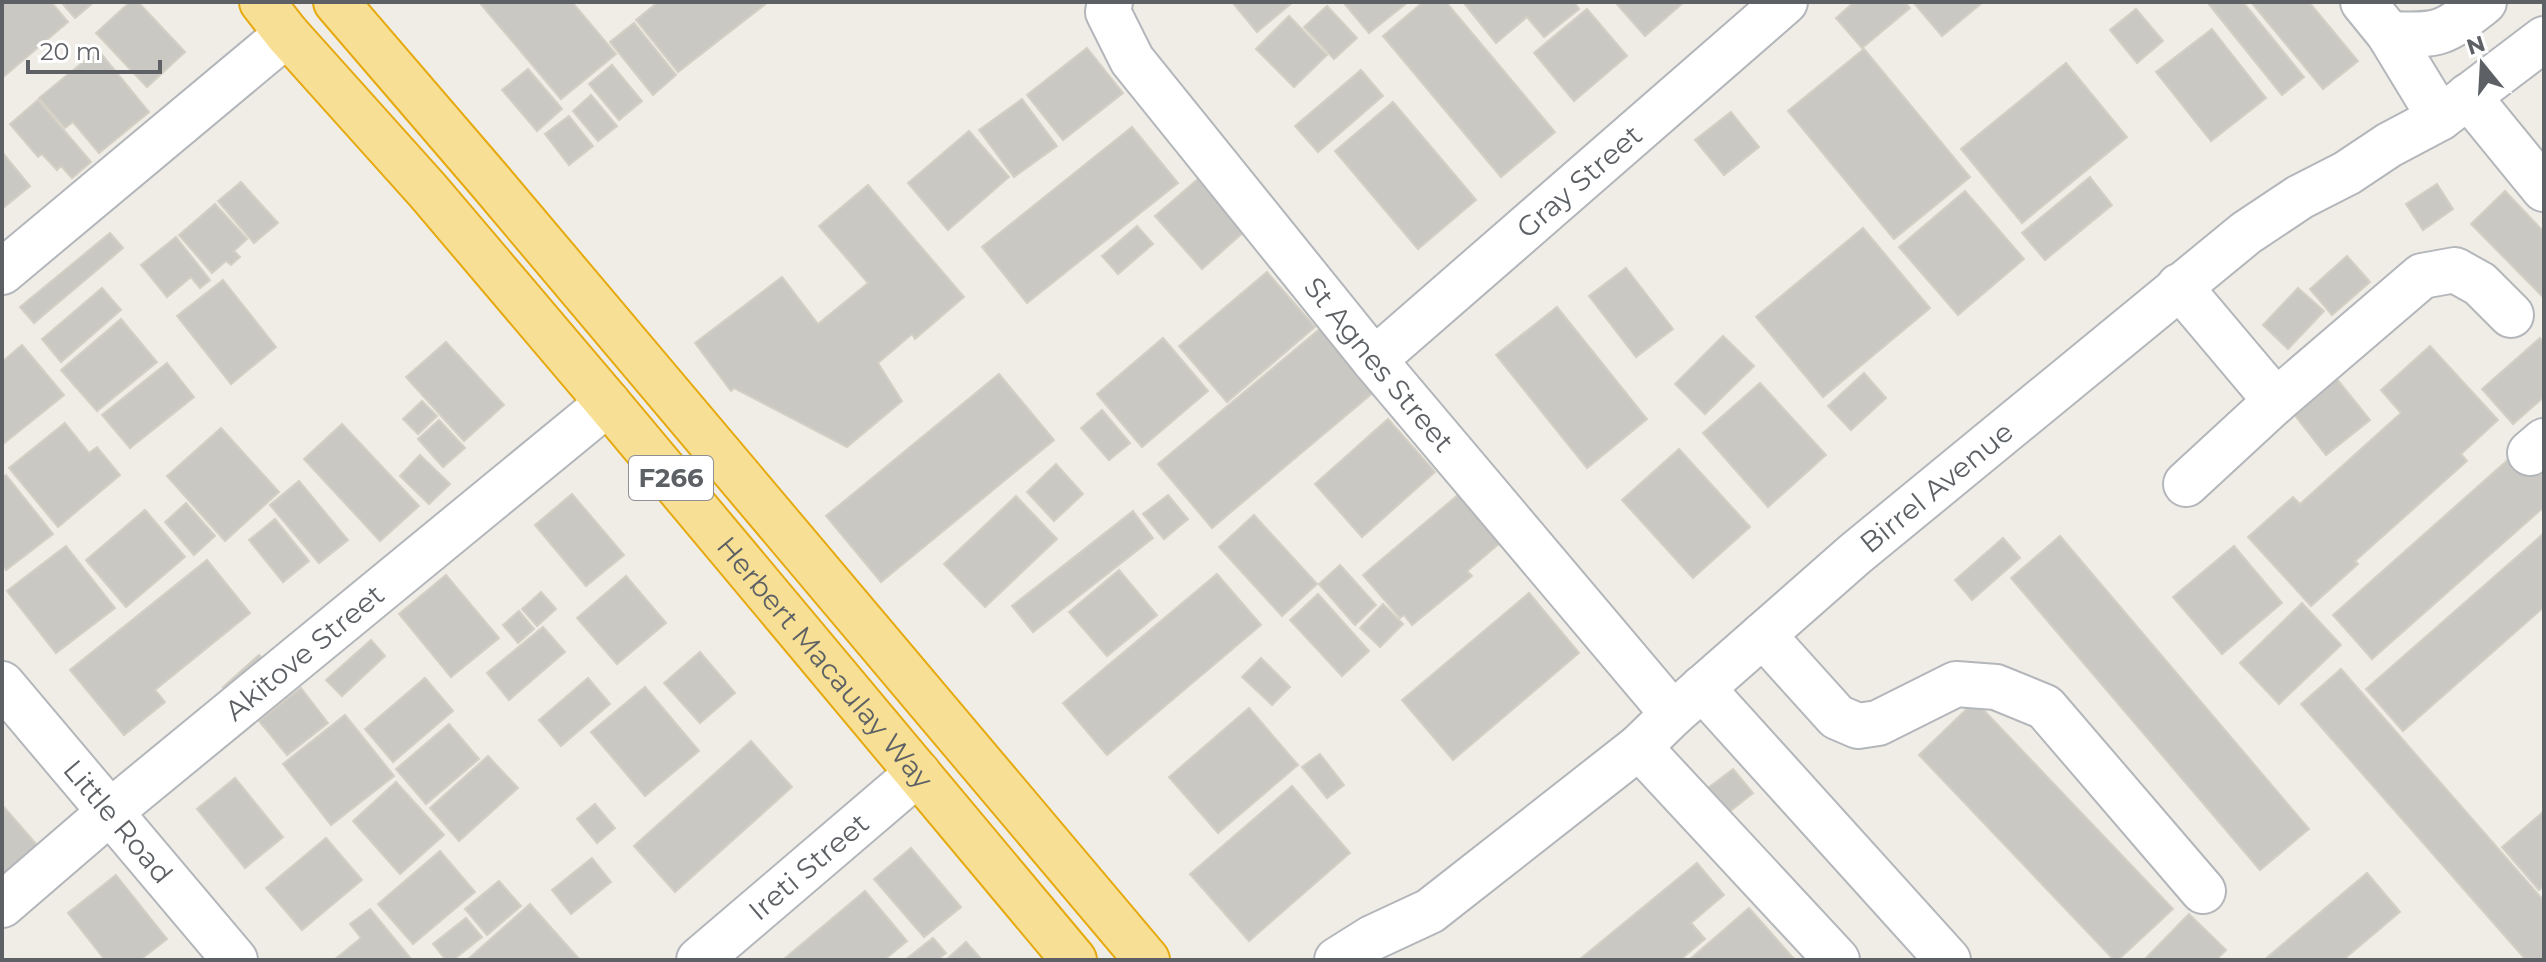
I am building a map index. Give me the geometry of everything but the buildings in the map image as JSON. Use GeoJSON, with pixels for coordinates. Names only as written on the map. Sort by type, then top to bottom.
{"type":"FeatureCollection","features":[{"type":"Feature","properties":{"kind":"highway","name":"Herbert Macaulay Way"},"geometry":{"type":"LineString","coordinates":[[336,2],[1147,960]]}},
{"type":"Feature","properties":{"kind":"highway","name":"Herbert Macaulay Way"},"geometry":{"type":"LineString","coordinates":[[275,18],[428,191],[608,403],[1074,960]]}},
{"type":"Feature","properties":{"kind":"street","name":"St Agnes Street"},"geometry":{"type":"LineString","coordinates":[[1110,2],[1108,12],[1132,60],[1374,360],[1688,701],[1948,960]]}},
{"type":"Feature","properties":{"kind":"street","name":"Gray Street"},"geometry":{"type":"LineString","coordinates":[[1374,360],[1785,2]]}},
{"type":"Feature","properties":{"kind":"street"},"geometry":{"type":"LineString","coordinates":[[2376,18],[2427,36],[2449,29],[2484,2]]}},
{"type":"Feature","properties":{"kind":"street"},"geometry":{"type":"LineString","coordinates":[[2,272],[275,18]]}},
{"type":"Feature","properties":{"kind":"street"},"geometry":{"type":"LineString","coordinates":[[2376,18],[2454,107],[2544,189]]}},
{"type":"Feature","properties":{"kind":"street","name":"Birrel Avenue"},"geometry":{"type":"LineString","coordinates":[[1430,911],[1639,747],[1855,554],[2246,233],[2300,197],[2347,173],[2454,107],[2544,39]]}},
{"type":"Feature","properties":{"kind":"street"},"geometry":{"type":"LineString","coordinates":[[2186,484],[2276,401],[2422,276],[2455,270],[2480,284],[2511,315]]}},
{"type":"Feature","properties":{"kind":"street"},"geometry":{"type":"LineString","coordinates":[[2179,286],[2276,401]]}},
{"type":"Feature","properties":{"kind":"street","name":"Akitove Street"},"geometry":{"type":"LineString","coordinates":[[2,905],[110,812],[608,403]]}},
{"type":"Feature","properties":{"kind":"street"},"geometry":{"type":"LineString","coordinates":[[1763,635],[1837,717],[1858,726],[1878,723],[1956,684],[1996,687],[2045,707],[2203,891]]}},
{"type":"Feature","properties":{"kind":"street","name":"Little Road"},"geometry":{"type":"LineString","coordinates":[[2,684],[235,960]]}},
{"type":"Feature","properties":{"kind":"street"},"geometry":{"type":"LineString","coordinates":[[1639,747],[1837,960]]}},
{"type":"Feature","properties":{"kind":"street","name":"Ireti Street"},"geometry":{"type":"LineString","coordinates":[[699,960],[918,773]]}},
{"type":"Feature","properties":{"kind":"street"},"geometry":{"type":"LineString","coordinates":[[1337,960],[1372,938],[1430,911]]}},
{"type":"Feature","properties":{"kind":"street"},"geometry":{"type":"LineString","coordinates":[[1393,960],[1430,911]]}}]}
